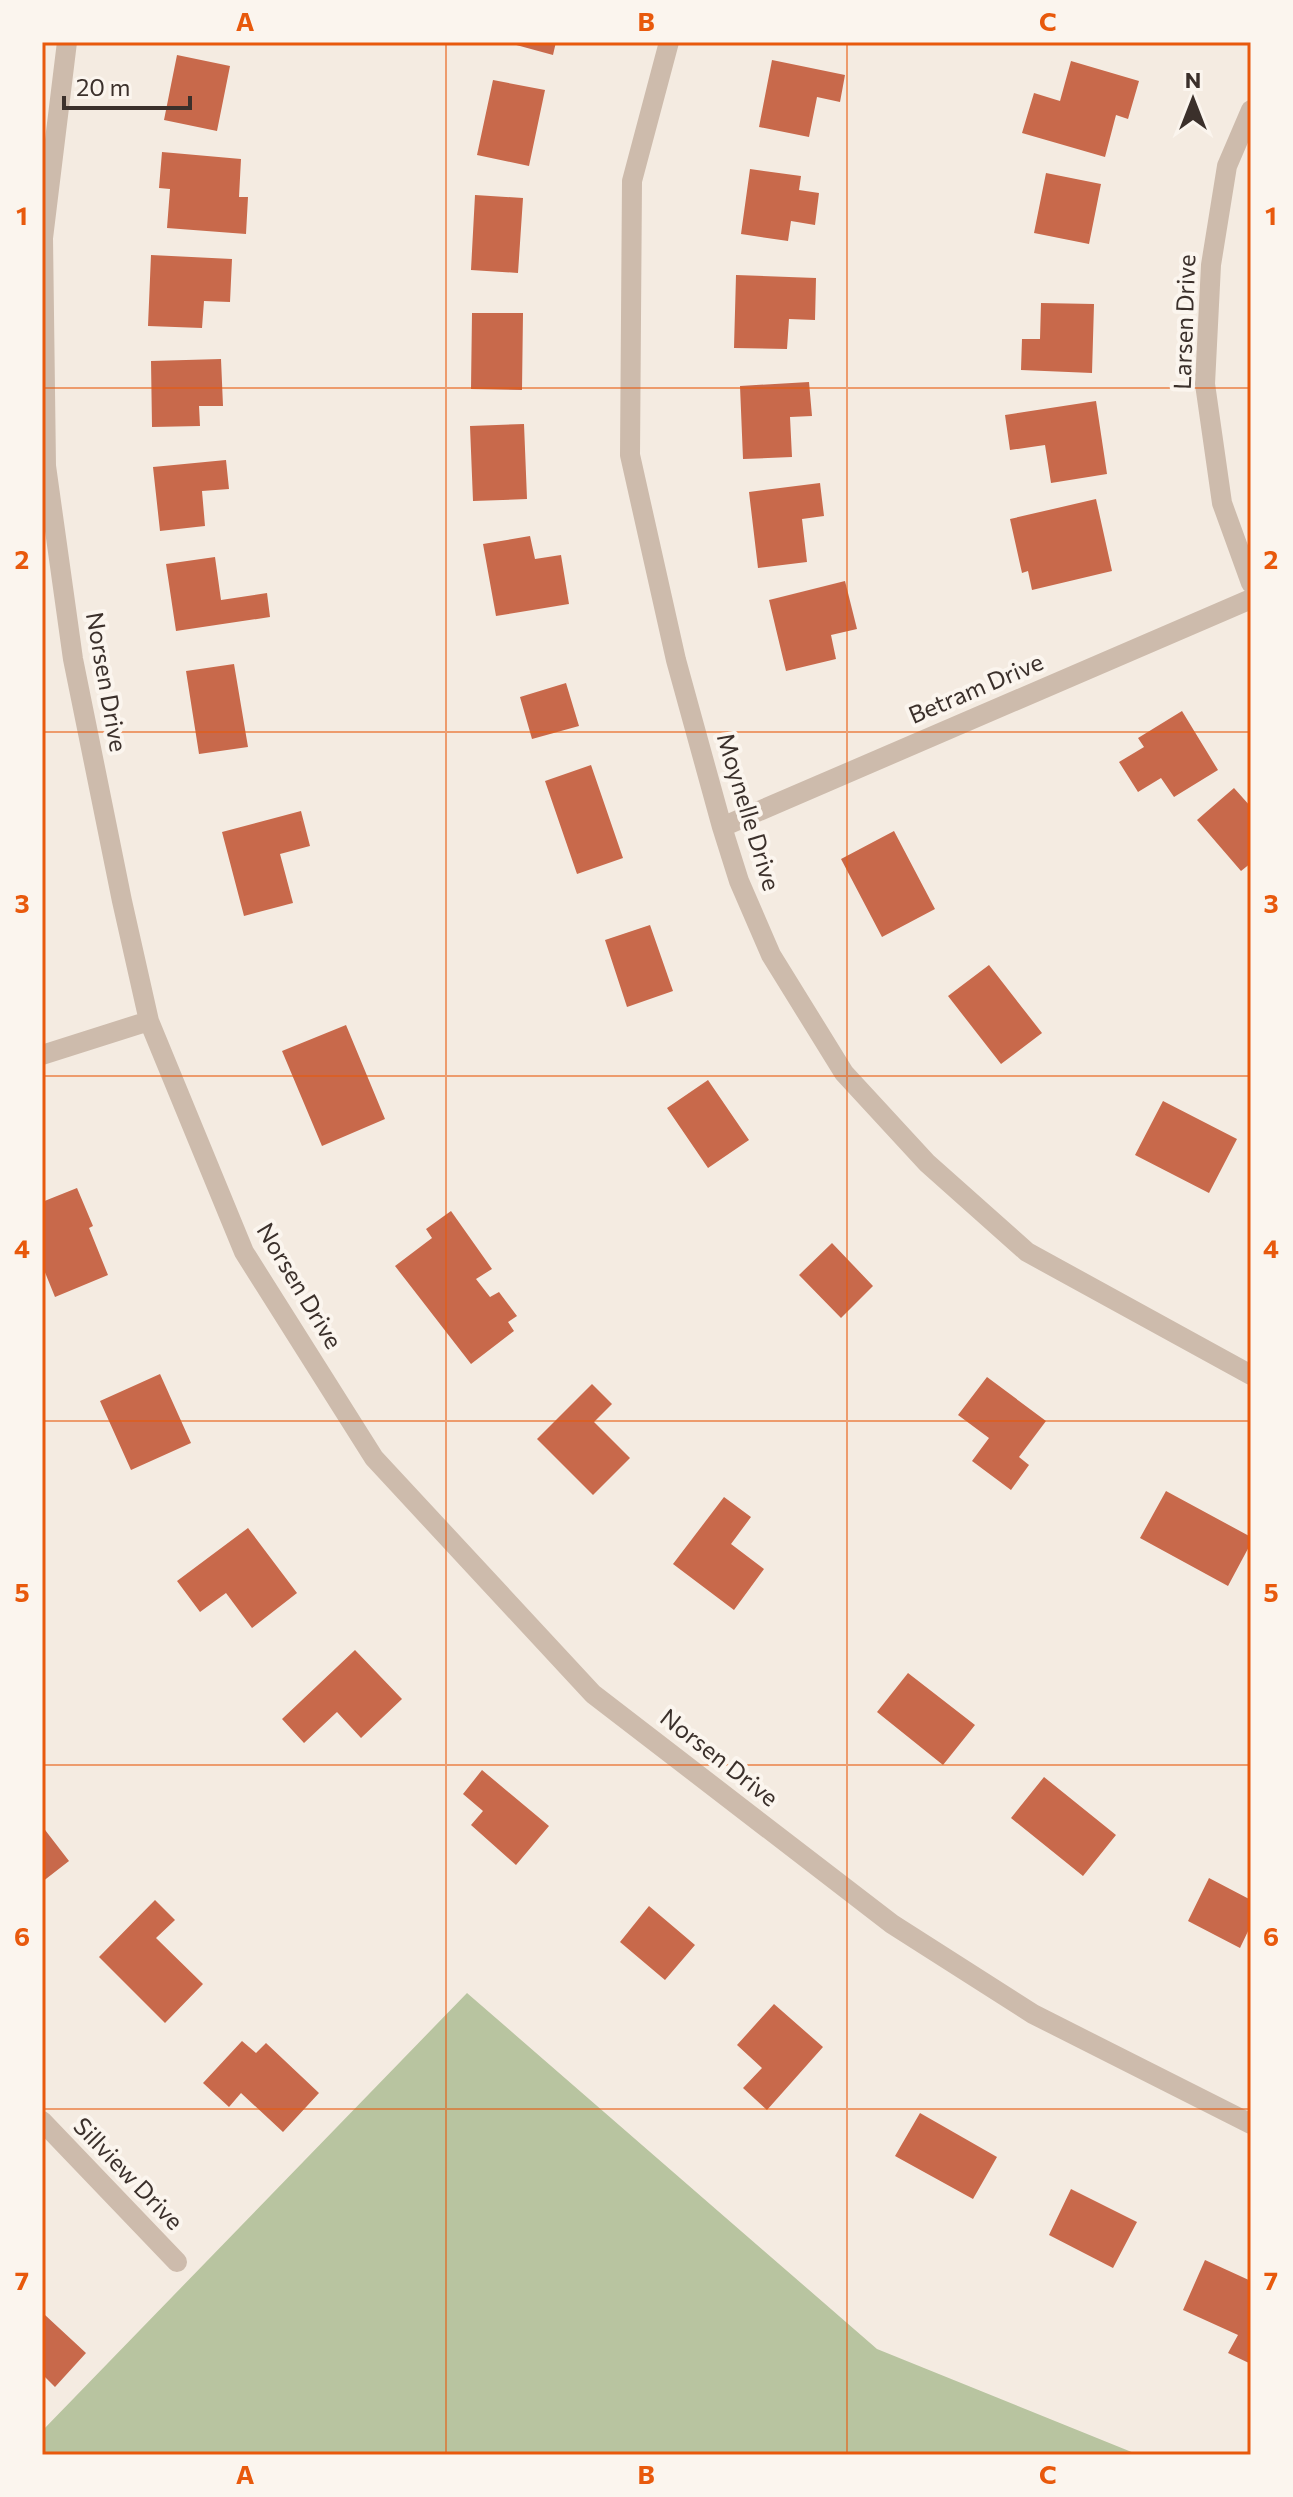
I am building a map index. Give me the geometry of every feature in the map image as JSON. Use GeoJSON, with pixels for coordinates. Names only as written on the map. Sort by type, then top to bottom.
{"type":"FeatureCollection","features":[{"type":"Feature","properties":{"kind":"street","name":"Norsen Drive"},"geometry":{"type":"LineString","coordinates":[[67,42],[43,238],[46,466],[73,659],[149,1021],[244,1252],[374,1458],[593,1694],[892,1924],[1033,2014],[1251,2124]]}},
{"type":"Feature","properties":{"kind":"street","name":"Moynelle Drive"},"geometry":{"type":"LineString","coordinates":[[669,42],[632,181],[630,455],[676,660],[722,827],[739,881],[771,955],[844,1073],[927,1163],[1027,1252],[1251,1375]]}},
{"type":"Feature","properties":{"kind":"street","name":"Larsen Drive"},"geometry":{"type":"LineString","coordinates":[[1251,110],[1227,166],[1211,265],[1205,384],[1222,503],[1251,583]]}},
{"type":"Feature","properties":{"kind":"street","name":"Betram Drive"},"geometry":{"type":"LineString","coordinates":[[722,827],[1251,599]]}},
{"type":"Feature","properties":{"kind":"street"},"geometry":{"type":"LineString","coordinates":[[42,1055],[149,1021]]}},
{"type":"Feature","properties":{"kind":"street","name":"Sillview Drive"},"geometry":{"type":"LineString","coordinates":[[42,2121],[177,2262]]}},
{"type":"Feature","properties":{"kind":"green space"},"geometry":{"type":"Polygon","coordinates":[[[467,1993],[877,2349],[1139,2455],[42,2455],[42,2431],[467,1993]]]}},
{"type":"Feature","properties":{"kind":"building"},"geometry":{"type":"Polygon","coordinates":[[[505,42],[556,42],[553,55],[505,42]]]}},
{"type":"Feature","properties":{"kind":"building"},"geometry":{"type":"Polygon","coordinates":[[[177,55],[230,66],[217,131],[164,120],[177,55]]]}},
{"type":"Feature","properties":{"kind":"building"},"geometry":{"type":"Polygon","coordinates":[[[772,60],[845,75],[840,102],[817,97],[809,137],[759,127],[772,60]]]}},
{"type":"Feature","properties":{"kind":"building"},"geometry":{"type":"Polygon","coordinates":[[[1071,61],[1139,81],[1128,119],[1116,115],[1105,157],[1022,133],[1034,93],[1060,101],[1071,61]]]}},
{"type":"Feature","properties":{"kind":"building"},"geometry":{"type":"Polygon","coordinates":[[[493,80],[545,90],[529,166],[477,155],[493,80]]]}},
{"type":"Feature","properties":{"kind":"building"},"geometry":{"type":"Polygon","coordinates":[[[162,152],[241,159],[239,197],[248,197],[246,234],[167,228],[170,189],[159,188],[162,152]]]}},
{"type":"Feature","properties":{"kind":"building"},"geometry":{"type":"Polygon","coordinates":[[[750,169],[801,176],[799,190],[819,193],[815,225],[791,221],[788,241],[741,234],[750,169]]]}},
{"type":"Feature","properties":{"kind":"building"},"geometry":{"type":"Polygon","coordinates":[[[1046,173],[1101,184],[1089,244],[1034,233],[1046,173]]]}},
{"type":"Feature","properties":{"kind":"building"},"geometry":{"type":"Polygon","coordinates":[[[475,195],[523,198],[518,273],[471,270],[475,195]]]}},
{"type":"Feature","properties":{"kind":"building"},"geometry":{"type":"Polygon","coordinates":[[[151,255],[232,259],[230,302],[204,301],[202,328],[148,326],[151,255]]]}},
{"type":"Feature","properties":{"kind":"building"},"geometry":{"type":"Polygon","coordinates":[[[736,275],[816,278],[815,320],[789,319],[787,349],[734,348],[736,275]]]}},
{"type":"Feature","properties":{"kind":"building"},"geometry":{"type":"Polygon","coordinates":[[[1041,303],[1094,304],[1092,373],[1021,370],[1022,339],[1040,339],[1041,303]]]}},
{"type":"Feature","properties":{"kind":"building"},"geometry":{"type":"Polygon","coordinates":[[[472,313],[523,313],[522,390],[471,389],[472,313]]]}},
{"type":"Feature","properties":{"kind":"building"},"geometry":{"type":"Polygon","coordinates":[[[221,359],[223,406],[199,406],[200,426],[152,427],[151,361],[221,359]]]}},
{"type":"Feature","properties":{"kind":"building"},"geometry":{"type":"Polygon","coordinates":[[[809,382],[812,416],[790,417],[792,457],[743,459],[740,386],[809,382]]]}},
{"type":"Feature","properties":{"kind":"building"},"geometry":{"type":"Polygon","coordinates":[[[1096,401],[1107,474],[1051,483],[1045,445],[1010,450],[1005,415],[1096,401]]]}},
{"type":"Feature","properties":{"kind":"building"},"geometry":{"type":"Polygon","coordinates":[[[524,424],[527,499],[473,501],[470,426],[524,424]]]}},
{"type":"Feature","properties":{"kind":"building"},"geometry":{"type":"Polygon","coordinates":[[[226,460],[229,489],[202,491],[205,526],[160,531],[153,467],[226,460]]]}},
{"type":"Feature","properties":{"kind":"building"},"geometry":{"type":"Polygon","coordinates":[[[820,483],[824,516],[802,519],[807,562],[758,568],[749,492],[820,483]]]}},
{"type":"Feature","properties":{"kind":"building"},"geometry":{"type":"Polygon","coordinates":[[[1096,499],[1112,571],[1032,590],[1028,571],[1022,573],[1010,519],[1096,499]]]}},
{"type":"Feature","properties":{"kind":"building"},"geometry":{"type":"Polygon","coordinates":[[[530,536],[535,559],[561,555],[569,604],[496,616],[483,544],[530,536]]]}},
{"type":"Feature","properties":{"kind":"building"},"geometry":{"type":"Polygon","coordinates":[[[215,557],[221,600],[267,593],[270,617],[176,631],[166,564],[215,557]]]}},
{"type":"Feature","properties":{"kind":"building"},"geometry":{"type":"Polygon","coordinates":[[[845,581],[857,629],[831,635],[836,659],[786,671],[769,600],[845,581]]]}},
{"type":"Feature","properties":{"kind":"building"},"geometry":{"type":"Polygon","coordinates":[[[234,664],[248,747],[199,754],[186,671],[234,664]]]}},
{"type":"Feature","properties":{"kind":"building"},"geometry":{"type":"Polygon","coordinates":[[[566,683],[579,726],[532,739],[520,697],[566,683]]]}},
{"type":"Feature","properties":{"kind":"building"},"geometry":{"type":"Polygon","coordinates":[[[1182,711],[1218,770],[1174,797],[1161,778],[1138,792],[1119,762],[1144,747],[1138,738],[1182,711]]]}},
{"type":"Feature","properties":{"kind":"building"},"geometry":{"type":"Polygon","coordinates":[[[591,765],[623,858],[577,874],[545,781],[591,765]]]}},
{"type":"Feature","properties":{"kind":"building"},"geometry":{"type":"Polygon","coordinates":[[[1234,788],[1251,807],[1251,863],[1241,871],[1197,820],[1234,788]]]}},
{"type":"Feature","properties":{"kind":"building"},"geometry":{"type":"Polygon","coordinates":[[[301,811],[310,846],[280,854],[293,903],[244,916],[222,832],[301,811]]]}},
{"type":"Feature","properties":{"kind":"building"},"geometry":{"type":"Polygon","coordinates":[[[894,831],[935,909],[882,937],[841,859],[894,831]]]}},
{"type":"Feature","properties":{"kind":"building"},"geometry":{"type":"Polygon","coordinates":[[[650,925],[673,991],[627,1007],[605,940],[650,925]]]}},
{"type":"Feature","properties":{"kind":"building"},"geometry":{"type":"Polygon","coordinates":[[[989,965],[1042,1033],[1001,1064],[948,996],[989,965]]]}},
{"type":"Feature","properties":{"kind":"building"},"geometry":{"type":"Polygon","coordinates":[[[346,1025],[385,1119],[322,1146],[282,1051],[346,1025]]]}},
{"type":"Feature","properties":{"kind":"building"},"geometry":{"type":"Polygon","coordinates":[[[708,1080],[749,1140],[708,1168],[667,1108],[708,1080]]]}},
{"type":"Feature","properties":{"kind":"building"},"geometry":{"type":"Polygon","coordinates":[[[1163,1101],[1237,1139],[1209,1193],[1135,1155],[1163,1101]]]}},
{"type":"Feature","properties":{"kind":"building"},"geometry":{"type":"Polygon","coordinates":[[[77,1188],[108,1275],[55,1297],[42,1265],[42,1202],[77,1188]]]}},
{"type":"Feature","properties":{"kind":"building"},"geometry":{"type":"Polygon","coordinates":[[[451,1211],[492,1269],[476,1279],[490,1297],[499,1292],[517,1316],[508,1322],[514,1331],[471,1364],[395,1266],[432,1238],[426,1229],[451,1211]]]}},
{"type":"Feature","properties":{"kind":"building"},"geometry":{"type":"Polygon","coordinates":[[[832,1243],[873,1286],[841,1318],[799,1275],[832,1243]]]}},
{"type":"Feature","properties":{"kind":"building"},"geometry":{"type":"Polygon","coordinates":[[[160,1374],[191,1443],[131,1470],[100,1401],[160,1374]]]}},
{"type":"Feature","properties":{"kind":"building"},"geometry":{"type":"Polygon","coordinates":[[[987,1377],[1046,1421],[1019,1457],[1029,1465],[1011,1490],[972,1461],[989,1438],[958,1415],[987,1377]]]}},
{"type":"Feature","properties":{"kind":"building"},"geometry":{"type":"Polygon","coordinates":[[[592,1384],[612,1404],[594,1422],[630,1458],[593,1495],[537,1439],[592,1384]]]}},
{"type":"Feature","properties":{"kind":"building"},"geometry":{"type":"Polygon","coordinates":[[[1166,1491],[1251,1537],[1251,1543],[1228,1586],[1140,1538],[1166,1491]]]}},
{"type":"Feature","properties":{"kind":"building"},"geometry":{"type":"Polygon","coordinates":[[[724,1497],[751,1517],[731,1544],[764,1569],[734,1610],[673,1564],[724,1497]]]}},
{"type":"Feature","properties":{"kind":"building"},"geometry":{"type":"Polygon","coordinates":[[[248,1528],[297,1593],[252,1628],[226,1593],[200,1612],[177,1581],[248,1528]]]}},
{"type":"Feature","properties":{"kind":"building"},"geometry":{"type":"Polygon","coordinates":[[[355,1650],[402,1699],[361,1738],[337,1712],[304,1743],[282,1719],[355,1650]]]}},
{"type":"Feature","properties":{"kind":"building"},"geometry":{"type":"Polygon","coordinates":[[[908,1673],[975,1725],[943,1765],[877,1712],[908,1673]]]}},
{"type":"Feature","properties":{"kind":"building"},"geometry":{"type":"Polygon","coordinates":[[[482,1770],[549,1826],[516,1865],[471,1825],[483,1811],[463,1794],[482,1770]]]}},
{"type":"Feature","properties":{"kind":"building"},"geometry":{"type":"Polygon","coordinates":[[[1044,1777],[1116,1835],[1083,1876],[1011,1818],[1044,1777]]]}},
{"type":"Feature","properties":{"kind":"building"},"geometry":{"type":"Polygon","coordinates":[[[42,1826],[69,1861],[42,1882],[42,1826]]]}},
{"type":"Feature","properties":{"kind":"building"},"geometry":{"type":"Polygon","coordinates":[[[1209,1878],[1251,1900],[1251,1925],[1240,1948],[1188,1921],[1209,1878]]]}},
{"type":"Feature","properties":{"kind":"building"},"geometry":{"type":"Polygon","coordinates":[[[155,1900],[175,1920],[156,1938],[203,1984],[165,2023],[99,1957],[155,1900]]]}},
{"type":"Feature","properties":{"kind":"building"},"geometry":{"type":"Polygon","coordinates":[[[649,1906],[695,1945],[665,1980],[620,1942],[649,1906]]]}},
{"type":"Feature","properties":{"kind":"building"},"geometry":{"type":"Polygon","coordinates":[[[774,2004],[823,2047],[767,2110],[743,2088],[762,2068],[737,2045],[774,2004]]]}},
{"type":"Feature","properties":{"kind":"building"},"geometry":{"type":"Polygon","coordinates":[[[242,2041],[256,2053],[266,2043],[319,2093],[283,2132],[241,2093],[229,2107],[203,2083],[242,2041]]]}},
{"type":"Feature","properties":{"kind":"building"},"geometry":{"type":"Polygon","coordinates":[[[920,2113],[997,2157],[973,2199],[895,2156],[920,2113]]]}},
{"type":"Feature","properties":{"kind":"building"},"geometry":{"type":"Polygon","coordinates":[[[1071,2189],[1137,2222],[1113,2268],[1049,2235],[1071,2189]]]}},
{"type":"Feature","properties":{"kind":"building"},"geometry":{"type":"Polygon","coordinates":[[[1205,2260],[1251,2281],[1251,2364],[1228,2353],[1238,2335],[1183,2310],[1205,2260]]]}},
{"type":"Feature","properties":{"kind":"building"},"geometry":{"type":"Polygon","coordinates":[[[45,2315],[86,2353],[55,2387],[42,2374],[42,2319],[45,2315]]]}}]}
